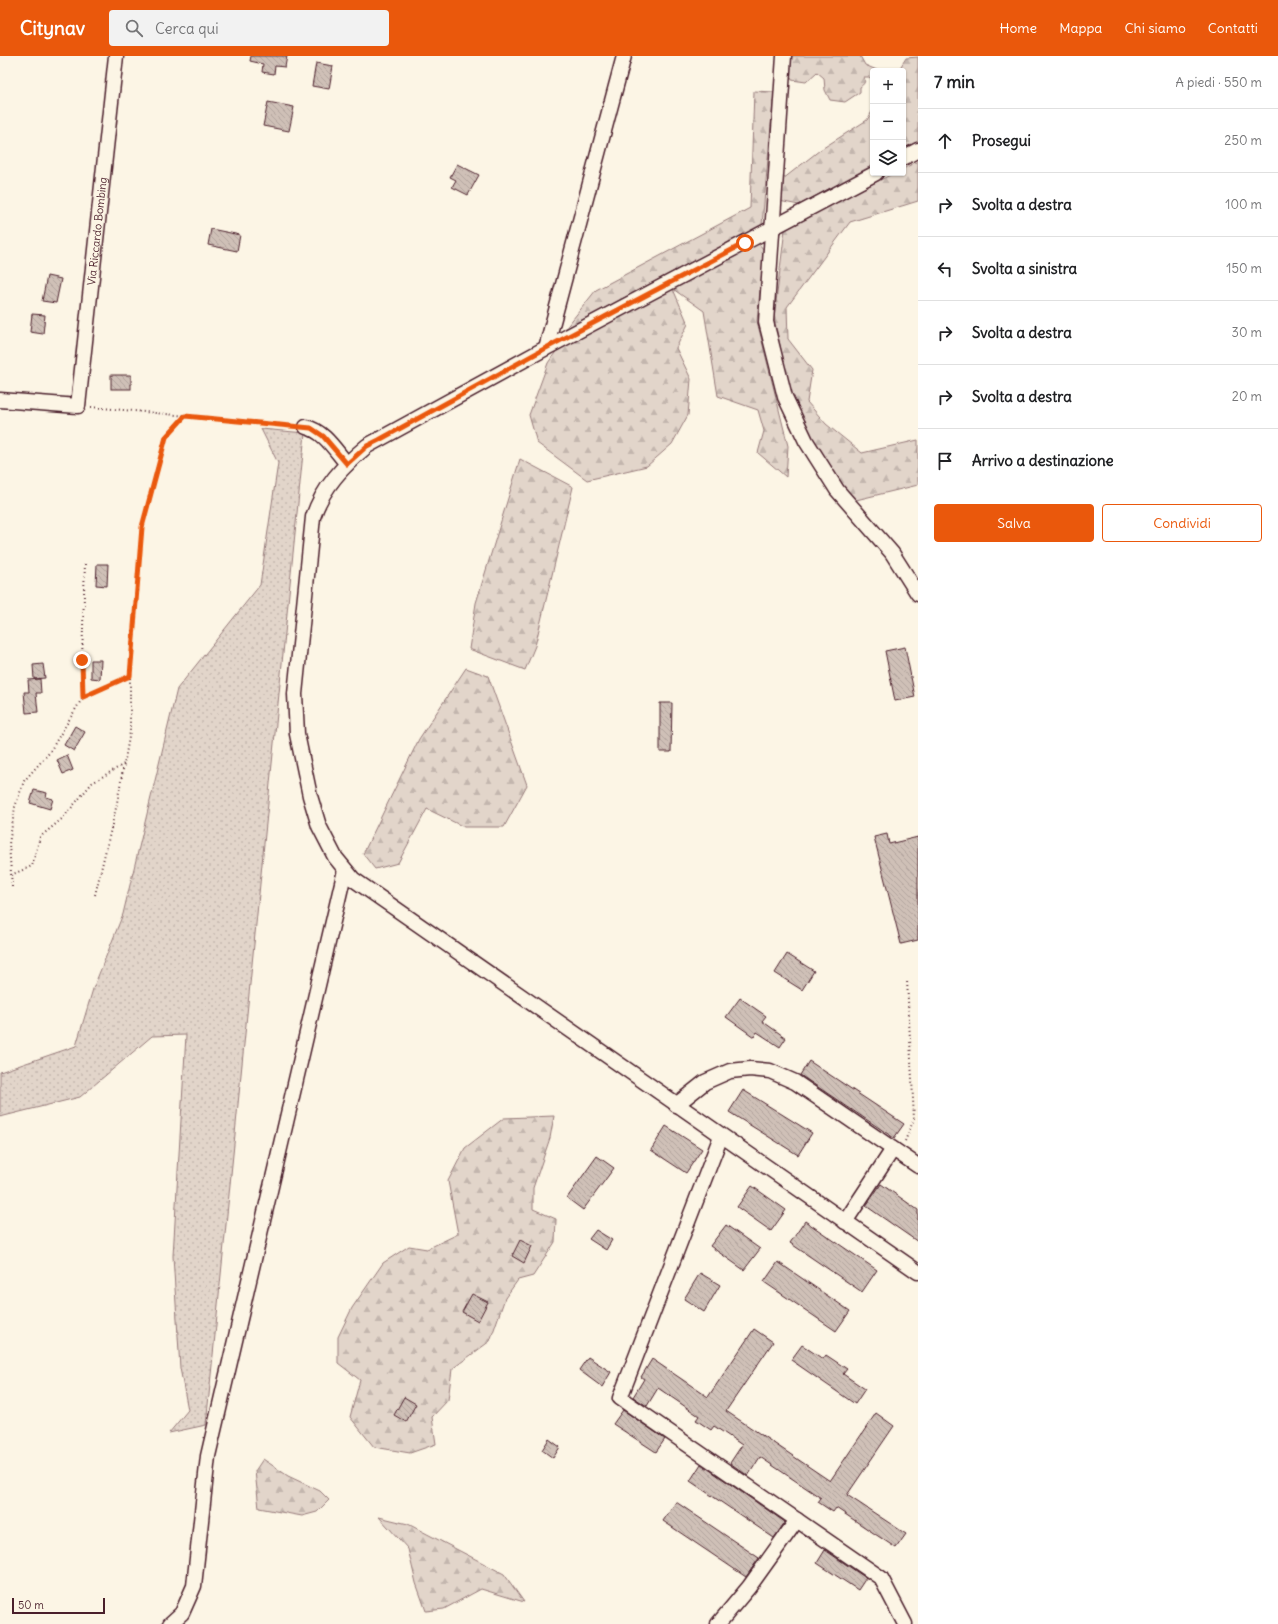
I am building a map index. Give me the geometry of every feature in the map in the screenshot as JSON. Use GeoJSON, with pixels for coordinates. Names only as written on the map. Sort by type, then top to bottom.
{"type":"FeatureCollection","features":[{"type":"Feature","properties":{"kind":"street","name":"Via Riccardo Bombing"},"geometry":{"type":"LineString","coordinates":[[78,406],[116,56]]}},
{"type":"Feature","properties":{"kind":"street"},"geometry":{"type":"LineString","coordinates":[[546,348],[624,56]]}},
{"type":"Feature","properties":{"kind":"street"},"geometry":{"type":"LineString","coordinates":[[784,56],[766,322],[785,397],[806,441],[837,490],[892,553],[918,594]]}},
{"type":"Feature","properties":{"kind":"street"},"geometry":{"type":"LineString","coordinates":[[906,156],[918,150]]}},
{"type":"Feature","properties":{"kind":"street"},"geometry":{"type":"LineString","coordinates":[[870,176],[546,348],[367,446],[337,473],[322,495],[313,518],[295,704],[301,758],[319,826],[328,846],[345,870],[364,888],[918,1272]]}},
{"type":"Feature","properties":{"kind":"street"},"geometry":{"type":"LineString","coordinates":[[0,400],[78,406]]}},
{"type":"Feature","properties":{"kind":"street"},"geometry":{"type":"LineString","coordinates":[[306,428],[318,431],[347,464]]}},
{"type":"Feature","properties":{"kind":"street"},"geometry":{"type":"LineString","coordinates":[[170,1624],[182,1614],[194,1586],[208,1456],[345,870]]}},
{"type":"Feature","properties":{"kind":"street"},"geometry":{"type":"LineString","coordinates":[[676,1105],[705,1082],[730,1071],[750,1069],[770,1071],[795,1082],[918,1166]]}},
{"type":"Feature","properties":{"kind":"street"},"geometry":{"type":"LineString","coordinates":[[721,1136],[620,1398],[881,1578],[905,1624]]}},
{"type":"Feature","properties":{"kind":"street"},"geometry":{"type":"LineString","coordinates":[[845,1222],[896,1151]]}},
{"type":"Feature","properties":{"kind":"street"},"geometry":{"type":"LineString","coordinates":[[718,1624],[749,1587],[797,1520]]}},
{"type":"Feature","properties":{"kind":"path"},"geometry":{"type":"LineString","coordinates":[[78,406],[306,428]]}},
{"type":"Feature","properties":{"kind":"path"},"geometry":{"type":"LineString","coordinates":[[95,895],[116,808],[130,732],[130,676],[142,527],[166,437],[185,416]]}},
{"type":"Feature","properties":{"kind":"path"},"geometry":{"type":"LineString","coordinates":[[12,886],[10,836],[15,807],[24,781],[48,753],[83,697],[82,660],[85,562]]}},
{"type":"Feature","properties":{"kind":"path"},"geometry":{"type":"LineString","coordinates":[[83,697],[130,676]]}},
{"type":"Feature","properties":{"kind":"path"},"geometry":{"type":"LineString","coordinates":[[11,875],[32,866],[40,837],[63,818],[92,783],[124,764]]}},
{"type":"Feature","properties":{"kind":"path"},"geometry":{"type":"LineString","coordinates":[[896,1151],[914,1119],[907,980]]}},
{"type":"Feature","properties":{"kind":"green space"},"geometry":{"type":"Polygon","coordinates":[[[789,56],[860,56],[865,65],[872,68],[870,68],[870,78],[864,77],[865,82],[860,87],[860,92],[845,102],[830,100],[825,90],[824,78],[817,72],[806,82],[792,80],[788,71],[789,56]]]}},
{"type":"Feature","properties":{"kind":"green space"},"geometry":{"type":"Polygon","coordinates":[[[918,57],[918,141],[906,147],[906,68],[900,68],[906,58],[918,57]]]}},
{"type":"Feature","properties":{"kind":"green space"},"geometry":{"type":"Polygon","coordinates":[[[754,91],[774,92],[762,225],[565,329],[596,290],[750,208],[754,91]]]}},
{"type":"Feature","properties":{"kind":"green space"},"geometry":{"type":"Polygon","coordinates":[[[870,115],[870,167],[799,205],[779,201],[783,179],[820,150],[867,120],[870,115]]]}},
{"type":"Feature","properties":{"kind":"green space"},"geometry":{"type":"Polygon","coordinates":[[[918,161],[918,201],[850,222],[787,307],[788,339],[812,370],[807,402],[826,424],[862,453],[918,440],[918,485],[856,500],[833,483],[791,396],[774,318],[785,229],[888,176],[906,176],[906,167],[918,161]]]}},
{"type":"Feature","properties":{"kind":"green space"},"geometry":{"type":"Polygon","coordinates":[[[758,243],[764,250],[757,321],[788,446],[786,477],[758,453],[764,431],[758,410],[718,396],[704,311],[673,289],[688,324],[676,348],[691,379],[688,415],[672,444],[647,466],[587,480],[537,443],[529,415],[548,363],[557,350],[758,243]]]}},
{"type":"Feature","properties":{"kind":"green space"},"geometry":{"type":"Polygon","coordinates":[[[261,429],[305,433],[206,1425],[169,1433],[188,1410],[180,1368],[173,1256],[186,1035],[152,1036],[80,1097],[0,1117],[0,1072],[76,1046],[93,989],[123,914],[177,689],[260,585],[278,463],[261,429]]]}},
{"type":"Feature","properties":{"kind":"green space"},"geometry":{"type":"Polygon","coordinates":[[[520,459],[573,487],[535,646],[525,670],[469,649],[476,603],[520,459]]]}},
{"type":"Feature","properties":{"kind":"green space"},"geometry":{"type":"Polygon","coordinates":[[[466,668],[488,676],[527,785],[504,827],[464,827],[427,809],[398,863],[375,869],[363,854],[419,739],[466,668]]]}},
{"type":"Feature","properties":{"kind":"green space"},"geometry":{"type":"Polygon","coordinates":[[[554,1116],[550,1138],[533,1188],[533,1209],[556,1219],[555,1242],[533,1276],[518,1280],[505,1298],[490,1341],[452,1369],[448,1400],[432,1417],[436,1444],[410,1453],[374,1447],[350,1417],[360,1380],[338,1363],[338,1337],[352,1308],[383,1263],[409,1246],[427,1249],[458,1234],[448,1181],[465,1148],[504,1118],[554,1116]]]}},
{"type":"Feature","properties":{"kind":"green space"},"geometry":{"type":"Polygon","coordinates":[[[263,1459],[288,1476],[320,1491],[329,1500],[317,1512],[302,1516],[259,1508],[255,1471],[263,1459]]]}},
{"type":"Feature","properties":{"kind":"green space"},"geometry":{"type":"Polygon","coordinates":[[[379,1517],[408,1524],[504,1574],[524,1602],[481,1589],[444,1609],[426,1611],[416,1583],[408,1549],[379,1517]]]}},
{"type":"Feature","properties":{"kind":"building"},"geometry":{"type":"Polygon","coordinates":[[[251,56],[287,56],[285,67],[275,66],[274,74],[262,72],[263,64],[250,61],[251,56]]]}},
{"type":"Feature","properties":{"kind":"building"},"geometry":{"type":"Polygon","coordinates":[[[316,63],[333,66],[329,89],[312,86],[316,63]]]}},
{"type":"Feature","properties":{"kind":"building"},"geometry":{"type":"Polygon","coordinates":[[[268,102],[294,107],[289,131],[263,126],[268,102]]]}},
{"type":"Feature","properties":{"kind":"building"},"geometry":{"type":"Polygon","coordinates":[[[457,164],[479,175],[468,195],[452,187],[456,180],[450,177],[457,164]]]}},
{"type":"Feature","properties":{"kind":"building"},"geometry":{"type":"Polygon","coordinates":[[[211,229],[240,235],[237,251],[208,245],[211,229]]]}},
{"type":"Feature","properties":{"kind":"building"},"geometry":{"type":"Polygon","coordinates":[[[47,276],[61,279],[56,303],[42,301],[47,276]]]}},
{"type":"Feature","properties":{"kind":"building"},"geometry":{"type":"Polygon","coordinates":[[[32,314],[45,315],[43,334],[30,332],[32,314]]]}},
{"type":"Feature","properties":{"kind":"building"},"geometry":{"type":"Polygon","coordinates":[[[111,375],[131,375],[131,389],[111,389],[111,375]]]}},
{"type":"Feature","properties":{"kind":"building"},"geometry":{"type":"Polygon","coordinates":[[[97,564],[108,564],[107,586],[96,585],[97,564]]]}},
{"type":"Feature","properties":{"kind":"building"},"geometry":{"type":"Polygon","coordinates":[[[905,647],[915,697],[895,701],[885,651],[905,647]]]}},
{"type":"Feature","properties":{"kind":"building"},"geometry":{"type":"Polygon","coordinates":[[[91,660],[101,660],[100,679],[91,678],[91,660]]]}},
{"type":"Feature","properties":{"kind":"building"},"geometry":{"type":"Polygon","coordinates":[[[43,664],[45,678],[34,679],[33,665],[43,664]]]}},
{"type":"Feature","properties":{"kind":"building"},"geometry":{"type":"Polygon","coordinates":[[[40,679],[41,693],[36,693],[38,712],[26,713],[24,692],[29,692],[28,680],[40,679]]]}},
{"type":"Feature","properties":{"kind":"building"},"geometry":{"type":"Polygon","coordinates":[[[660,703],[672,703],[671,752],[660,752],[660,703]]]}},
{"type":"Feature","properties":{"kind":"building"},"geometry":{"type":"Polygon","coordinates":[[[75,726],[85,732],[74,751],[64,745],[75,726]]]}},
{"type":"Feature","properties":{"kind":"building"},"geometry":{"type":"Polygon","coordinates":[[[67,755],[73,770],[63,774],[57,760],[67,755]]]}},
{"type":"Feature","properties":{"kind":"building"},"geometry":{"type":"Polygon","coordinates":[[[34,790],[47,793],[46,797],[53,799],[50,809],[30,803],[34,790]]]}},
{"type":"Feature","properties":{"kind":"building"},"geometry":{"type":"Polygon","coordinates":[[[887,834],[889,844],[918,837],[918,940],[901,944],[874,837],[887,834]]]}},
{"type":"Feature","properties":{"kind":"building"},"geometry":{"type":"Polygon","coordinates":[[[787,954],[814,971],[802,990],[775,973],[787,954]]]}},
{"type":"Feature","properties":{"kind":"building"},"geometry":{"type":"Polygon","coordinates":[[[740,998],[766,1016],[762,1021],[786,1038],[780,1047],[757,1032],[754,1037],[726,1017],[740,998]]]}},
{"type":"Feature","properties":{"kind":"building"},"geometry":{"type":"Polygon","coordinates":[[[809,1061],[904,1124],[894,1138],[800,1075],[809,1061]]]}},
{"type":"Feature","properties":{"kind":"building"},"geometry":{"type":"Polygon","coordinates":[[[743,1090],[812,1133],[798,1155],[729,1112],[743,1090]]]}},
{"type":"Feature","properties":{"kind":"building"},"geometry":{"type":"Polygon","coordinates":[[[666,1126],[702,1149],[686,1173],[651,1150],[666,1126]]]}},
{"type":"Feature","properties":{"kind":"building"},"geometry":{"type":"Polygon","coordinates":[[[597,1156],[614,1168],[583,1210],[567,1198],[597,1156]]]}},
{"type":"Feature","properties":{"kind":"building"},"geometry":{"type":"Polygon","coordinates":[[[881,1184],[918,1210],[918,1242],[866,1206],[881,1184]]]}},
{"type":"Feature","properties":{"kind":"building"},"geometry":{"type":"Polygon","coordinates":[[[752,1186],[786,1210],[771,1231],[737,1207],[752,1186]]]}},
{"type":"Feature","properties":{"kind":"building"},"geometry":{"type":"Polygon","coordinates":[[[805,1221],[877,1270],[862,1292],[790,1243],[805,1221]]]}},
{"type":"Feature","properties":{"kind":"building"},"geometry":{"type":"Polygon","coordinates":[[[726,1225],[760,1249],[744,1270],[710,1246],[726,1225]]]}},
{"type":"Feature","properties":{"kind":"building"},"geometry":{"type":"Polygon","coordinates":[[[596,1230],[612,1240],[606,1250],[589,1239],[596,1230]]]}},
{"type":"Feature","properties":{"kind":"building"},"geometry":{"type":"Polygon","coordinates":[[[520,1240],[532,1246],[524,1263],[512,1256],[520,1240]]]}},
{"type":"Feature","properties":{"kind":"building"},"geometry":{"type":"Polygon","coordinates":[[[778,1262],[850,1311],[836,1331],[764,1282],[778,1262]]]}},
{"type":"Feature","properties":{"kind":"building"},"geometry":{"type":"Polygon","coordinates":[[[700,1273],[720,1285],[704,1312],[684,1299],[700,1273]]]}},
{"type":"Feature","properties":{"kind":"building"},"geometry":{"type":"Polygon","coordinates":[[[472,1294],[488,1302],[478,1321],[462,1312],[472,1294]]]}},
{"type":"Feature","properties":{"kind":"building"},"geometry":{"type":"Polygon","coordinates":[[[754,1329],[773,1342],[726,1411],[830,1481],[876,1413],[894,1426],[847,1495],[906,1534],[896,1548],[836,1508],[833,1512],[818,1502],[821,1498],[760,1457],[748,1476],[730,1463],[742,1445],[714,1426],[711,1430],[696,1420],[699,1416],[658,1388],[647,1406],[633,1397],[644,1379],[641,1377],[652,1359],[708,1397],[754,1329]]]}},
{"type":"Feature","properties":{"kind":"building"},"geometry":{"type":"Polygon","coordinates":[[[802,1345],[823,1359],[826,1355],[847,1369],[843,1374],[865,1389],[855,1404],[791,1360],[802,1345]]]}},
{"type":"Feature","properties":{"kind":"building"},"geometry":{"type":"Polygon","coordinates":[[[588,1357],[611,1372],[602,1387],[579,1370],[588,1357]]]}},
{"type":"Feature","properties":{"kind":"building"},"geometry":{"type":"Polygon","coordinates":[[[404,1397],[416,1404],[406,1422],[394,1415],[404,1397]]]}},
{"type":"Feature","properties":{"kind":"building"},"geometry":{"type":"Polygon","coordinates":[[[623,1410],[665,1439],[656,1452],[613,1424],[623,1410]]]}},
{"type":"Feature","properties":{"kind":"building"},"geometry":{"type":"Polygon","coordinates":[[[549,1439],[560,1447],[553,1458],[542,1450],[549,1439]]]}},
{"type":"Feature","properties":{"kind":"building"},"geometry":{"type":"Polygon","coordinates":[[[701,1464],[785,1522],[774,1538],[690,1481],[701,1464]]]}},
{"type":"Feature","properties":{"kind":"building"},"geometry":{"type":"Polygon","coordinates":[[[676,1502],[759,1558],[746,1577],[663,1521],[676,1502]]]}},
{"type":"Feature","properties":{"kind":"building"},"geometry":{"type":"Polygon","coordinates":[[[825,1550],[866,1578],[858,1590],[817,1563],[825,1550]]]}},
{"type":"Feature","properties":{"kind":"route"},"geometry":{"type":"LineString","coordinates":[[82,660],[83,697],[130,676],[142,527],[166,437],[185,416],[311,428],[318,431],[323,436],[347,464],[367,446],[546,348],[745,243]]}}]}
